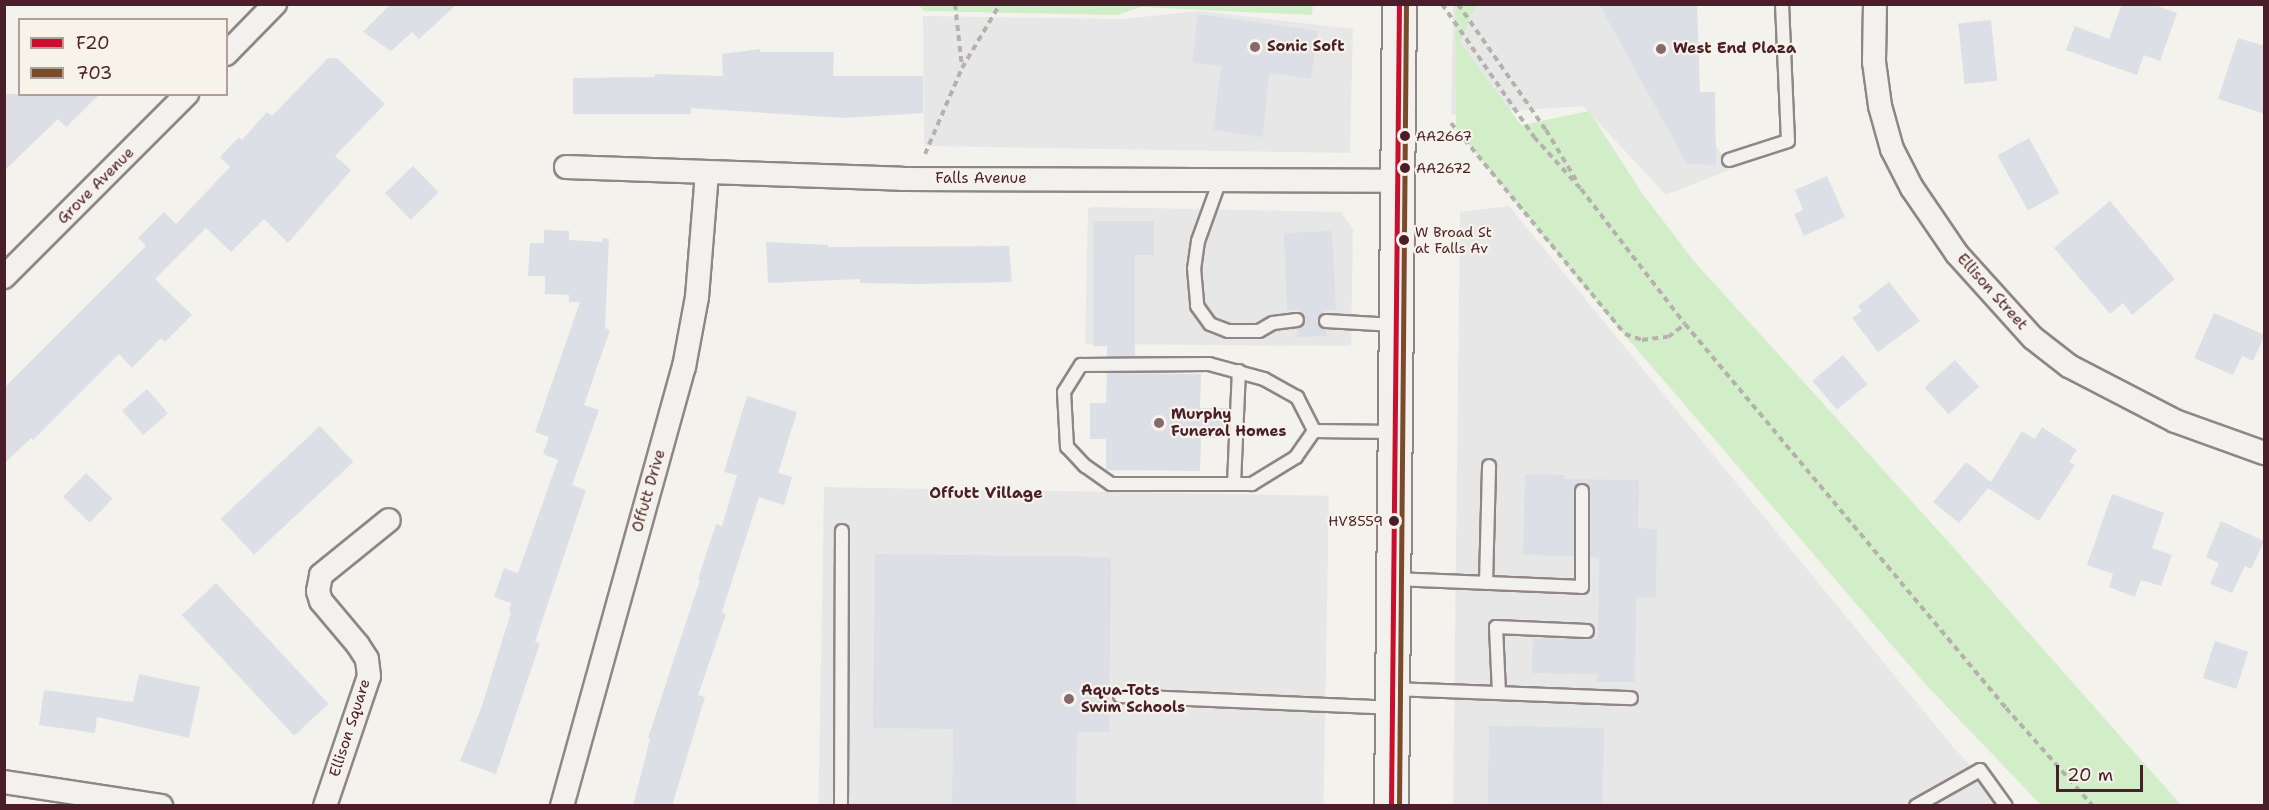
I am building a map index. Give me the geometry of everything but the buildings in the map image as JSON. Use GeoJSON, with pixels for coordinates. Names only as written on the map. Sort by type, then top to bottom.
{"type":"FeatureCollection","features":[{"type":"Feature","properties":{"kind":"main road"},"geometry":{"type":"LineString","coordinates":[[1391,806],[1399,4]]}},
{"type":"Feature","properties":{"kind":"street"},"geometry":{"type":"LineString","coordinates":[[228,52],[275,4]]}},
{"type":"Feature","properties":{"kind":"street","name":"Ellison Street"},"geometry":{"type":"LineString","coordinates":[[1875,4],[1874,62],[1880,106],[1893,150],[1912,188],[1957,254],[2033,338],[2070,366],[2175,421],[2265,453]]}},
{"type":"Feature","properties":{"kind":"street","name":"Grove Avenue"},"geometry":{"type":"LineString","coordinates":[[4,277],[185,96]]}},
{"type":"Feature","properties":{"kind":"street","name":"Falls Avenue"},"geometry":{"type":"LineString","coordinates":[[566,167],[915,178],[1397,181]]}},
{"type":"Feature","properties":{"kind":"street","name":"Offutt Drive"},"geometry":{"type":"LineString","coordinates":[[562,806],[684,367],[697,297],[707,172]]}},
{"type":"Feature","properties":{"kind":"street","name":"Ellison Square"},"geometry":{"type":"LineString","coordinates":[[325,806],[369,676],[367,659],[321,601],[318,591],[321,575],[389,520]]}},
{"type":"Feature","properties":{"kind":"street"},"geometry":{"type":"LineString","coordinates":[[4,782],[161,806]]}},
{"type":"Feature","properties":{"kind":"lane"},"geometry":{"type":"LineString","coordinates":[[1729,160],[1788,141],[1782,4]]}},
{"type":"Feature","properties":{"kind":"lane"},"geometry":{"type":"LineString","coordinates":[[1220,180],[1198,241],[1194,268],[1197,306],[1210,324],[1228,331],[1259,331],[1273,323],[1297,320]]}},
{"type":"Feature","properties":{"kind":"lane"},"geometry":{"type":"LineString","coordinates":[[1326,321],[1395,326]]}},
{"type":"Feature","properties":{"kind":"lane"},"geometry":{"type":"LineString","coordinates":[[1209,364],[1264,378],[1297,396],[1314,431],[1296,457],[1252,484],[1111,484],[1085,466],[1067,447],[1064,392],[1081,366],[1209,364]]}},
{"type":"Feature","properties":{"kind":"lane"},"geometry":{"type":"LineString","coordinates":[[1234,484],[1239,370]]}},
{"type":"Feature","properties":{"kind":"lane"},"geometry":{"type":"LineString","coordinates":[[1314,431],[1395,432]]}},
{"type":"Feature","properties":{"kind":"lane"},"geometry":{"type":"LineString","coordinates":[[1486,583],[1489,466]]}},
{"type":"Feature","properties":{"kind":"lane"},"geometry":{"type":"LineString","coordinates":[[1393,579],[1582,587],[1582,491]]}},
{"type":"Feature","properties":{"kind":"lane"},"geometry":{"type":"LineString","coordinates":[[841,806],[842,531]]}},
{"type":"Feature","properties":{"kind":"lane"},"geometry":{"type":"LineString","coordinates":[[1499,693],[1496,627],[1587,631]]}},
{"type":"Feature","properties":{"kind":"lane"},"geometry":{"type":"LineString","coordinates":[[1120,696],[1392,698],[1499,693],[1631,698]]}},
{"type":"Feature","properties":{"kind":"lane"},"geometry":{"type":"LineString","coordinates":[[1917,806],[1980,770],[2006,806]]}},
{"type":"Feature","properties":{"kind":"path"},"geometry":{"type":"LineString","coordinates":[[955,4],[962,68]]}},
{"type":"Feature","properties":{"kind":"path"},"geometry":{"type":"LineString","coordinates":[[915,178],[962,68],[1000,4]]}},
{"type":"Feature","properties":{"kind":"path"},"geometry":{"type":"LineString","coordinates":[[1014,4],[1021,4]]}},
{"type":"Feature","properties":{"kind":"path"},"geometry":{"type":"LineString","coordinates":[[1442,4],[1534,137],[1581,189],[1685,324],[2006,708],[2093,806]]}},
{"type":"Feature","properties":{"kind":"path"},"geometry":{"type":"LineString","coordinates":[[1458,4],[1546,130],[1581,189]]}},
{"type":"Feature","properties":{"kind":"path"},"geometry":{"type":"LineString","coordinates":[[1451,123],[1625,334],[1642,340],[1668,337],[1685,324]]}},
{"type":"Feature","properties":{"kind":"shaded area"},"geometry":{"type":"Polygon","coordinates":[[[1453,5],[1660,5],[1696,115],[1731,169],[1666,195],[1583,106],[1451,115],[1453,5]]]}},
{"type":"Feature","properties":{"kind":"shaded area"},"geometry":{"type":"Polygon","coordinates":[[[1200,11],[1353,29],[1350,153],[924,146],[923,16],[1123,19],[1200,11]]]}},
{"type":"Feature","properties":{"kind":"shaded area"},"geometry":{"type":"Polygon","coordinates":[[[1509,206],[1954,748],[2007,805],[1453,806],[1460,212],[1509,206]]]}},
{"type":"Feature","properties":{"kind":"shaded area"},"geometry":{"type":"Polygon","coordinates":[[[1092,207],[1341,212],[1353,229],[1351,346],[1085,344],[1088,209],[1092,207]]]}},
{"type":"Feature","properties":{"kind":"shaded area"},"geometry":{"type":"Polygon","coordinates":[[[824,487],[1329,496],[1324,806],[818,806],[824,487]]]}},
{"type":"Feature","properties":{"kind":"green space"},"geometry":{"type":"Polygon","coordinates":[[[919,5],[1313,5],[1312,15],[1141,7],[1117,15],[924,11],[919,5]]]}},
{"type":"Feature","properties":{"kind":"green space"},"geometry":{"type":"Polygon","coordinates":[[[1455,5],[1476,5],[1460,42],[1521,125],[1589,111],[1642,193],[1693,260],[1945,538],[2181,805],[2041,805],[1927,686],[1609,317],[1456,129],[1455,5]]]}},
{"type":"Feature","properties":{"kind":"transit line","name":"F20"},"geometry":{"type":"LineString","coordinates":[[1391,806],[1399,4]]}},
{"type":"Feature","properties":{"kind":"transit line","name":"703"},"geometry":{"type":"LineString","coordinates":[[1399,806],[1406,4]]}},
{"type":"Feature","properties":{"kind":"place","name":"Sonic Soft"},"geometry":{"type":"Point","coordinates":[1255,47]}},
{"type":"Feature","properties":{"kind":"place","name":"West End Plaza"},"geometry":{"type":"Point","coordinates":[1661,49]}},
{"type":"Feature","properties":{"kind":"place","name":"AA2667"},"geometry":{"type":"Point","coordinates":[1405,136]}},
{"type":"Feature","properties":{"kind":"place","name":"AA2672"},"geometry":{"type":"Point","coordinates":[1405,168]}},
{"type":"Feature","properties":{"kind":"place","name":"W Broad St at Falls Av"},"geometry":{"type":"Point","coordinates":[1404,240]}},
{"type":"Feature","properties":{"kind":"place","name":"Murphy Funeral Homes"},"geometry":{"type":"Point","coordinates":[1159,423]}},
{"type":"Feature","properties":{"kind":"place","name":"HV8559"},"geometry":{"type":"Point","coordinates":[1394,521]}},
{"type":"Feature","properties":{"kind":"place","name":"Aqua-Tots Swim Schools"},"geometry":{"type":"Point","coordinates":[1069,699]}},
{"type":"Feature","properties":{"kind":"district","name":"Offutt Village"},"geometry":{"type":"Point","coordinates":[986,493]}}]}
